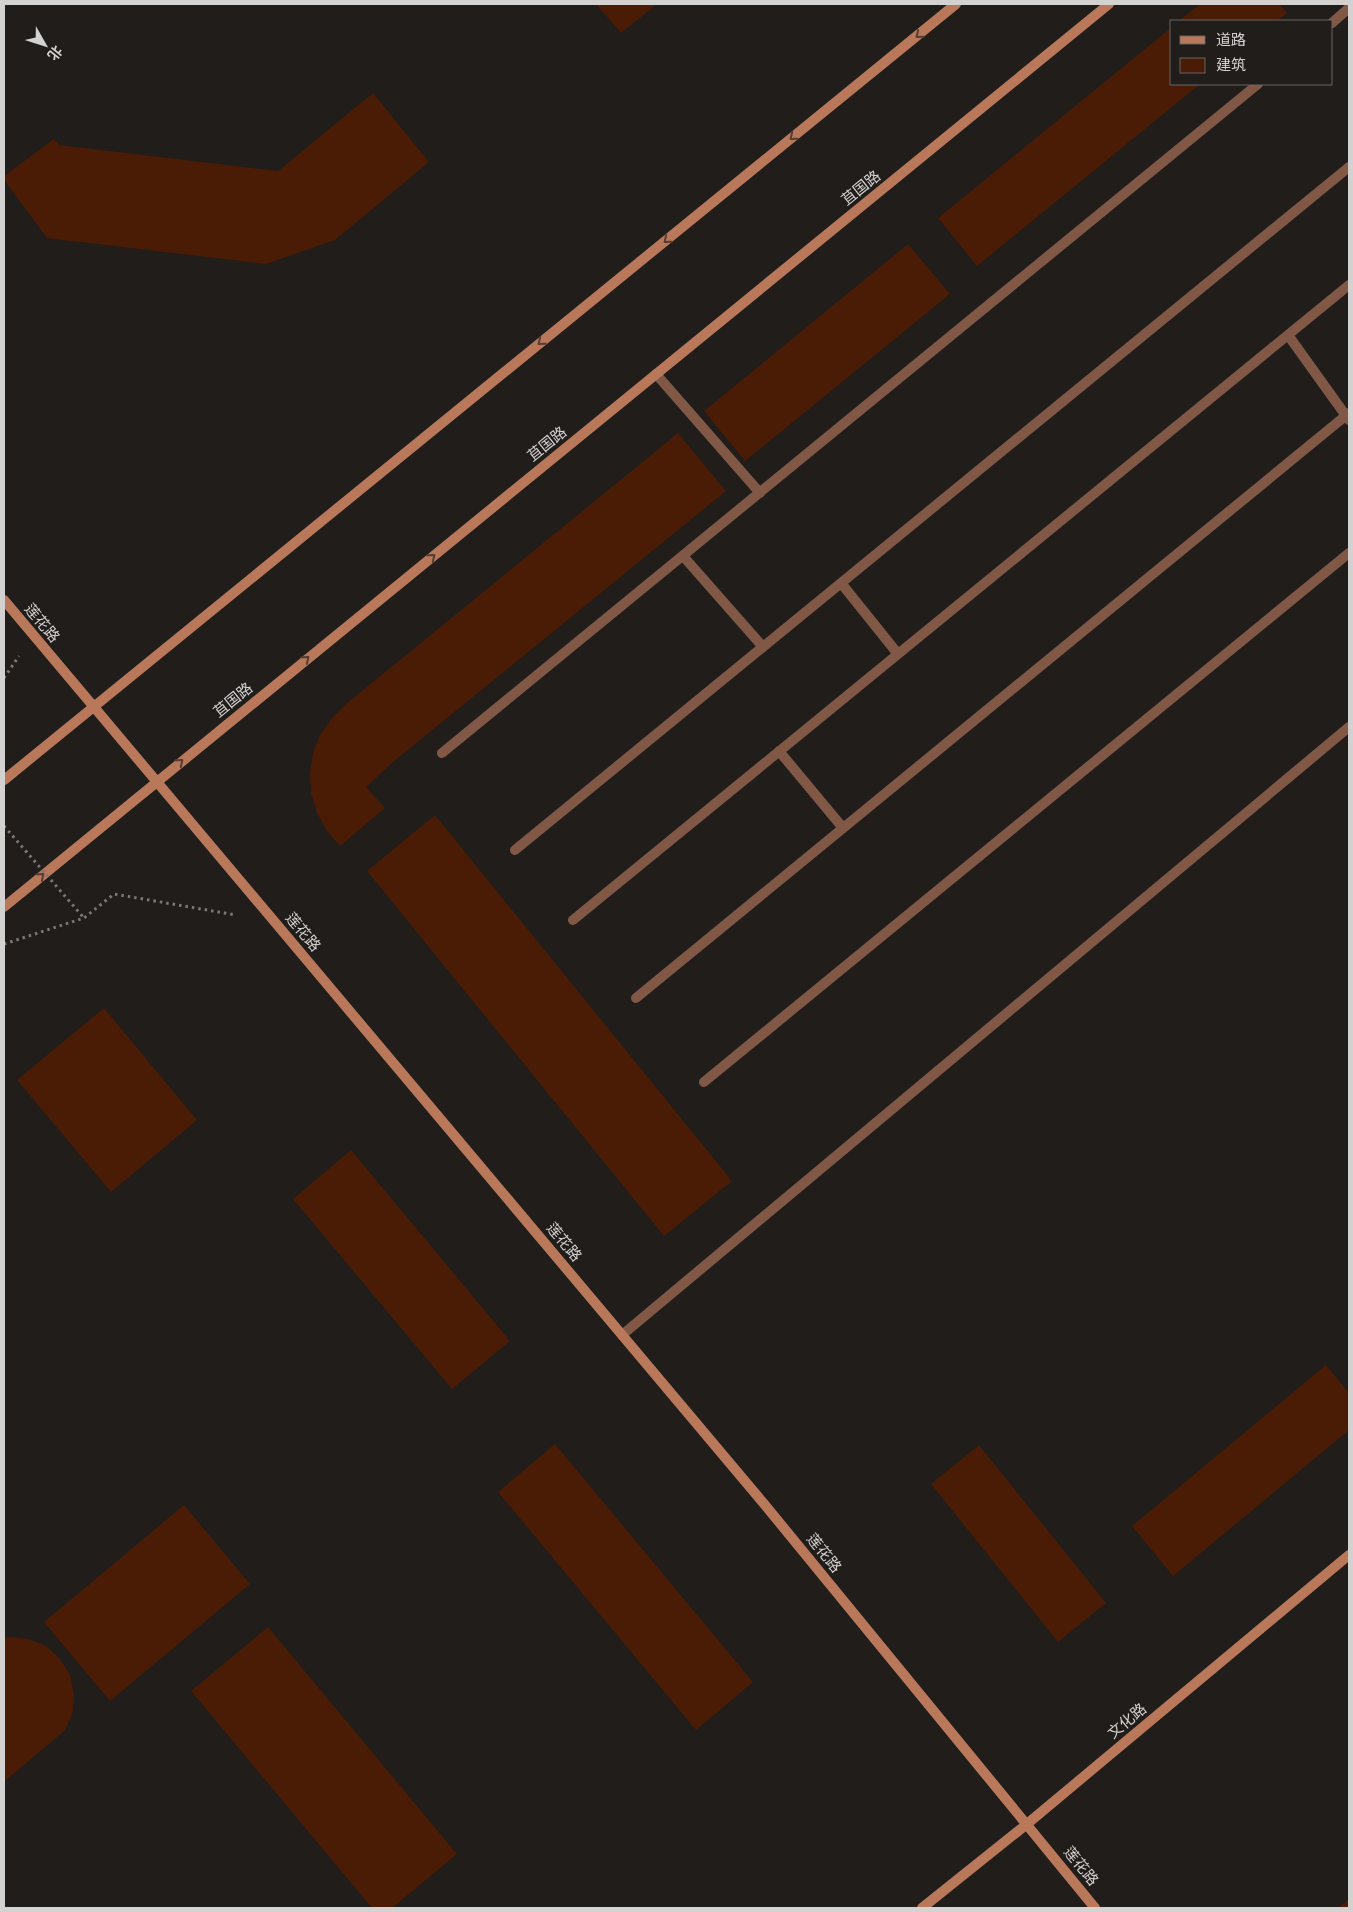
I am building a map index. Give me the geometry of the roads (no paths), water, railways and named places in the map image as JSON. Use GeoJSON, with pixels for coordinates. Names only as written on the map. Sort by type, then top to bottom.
{"type":"FeatureCollection","features":[{"type":"Feature","properties":{"kind":"main road"},"geometry":{"type":"LineString","coordinates":[[4,780],[956,4]]}},
{"type":"Feature","properties":{"kind":"main road","name":"苴国路"},"geometry":{"type":"LineString","coordinates":[[4,908],[156,781],[1109,4]]}},
{"type":"Feature","properties":{"kind":"main road","name":"莲花路"},"geometry":{"type":"LineString","coordinates":[[4,600],[765,1505],[1096,1908]]}},
{"type":"Feature","properties":{"kind":"main road","name":"文化路"},"geometry":{"type":"LineString","coordinates":[[922,1908],[1027,1824],[1349,1555]]}},
{"type":"Feature","properties":{"kind":"street"},"geometry":{"type":"LineString","coordinates":[[1333,22],[1349,8]]}},
{"type":"Feature","properties":{"kind":"street"},"geometry":{"type":"LineString","coordinates":[[442,753],[1257,85]]}},
{"type":"Feature","properties":{"kind":"street"},"geometry":{"type":"LineString","coordinates":[[515,850],[1349,167]]}},
{"type":"Feature","properties":{"kind":"street"},"geometry":{"type":"LineString","coordinates":[[573,920],[1349,285]]}},
{"type":"Feature","properties":{"kind":"street"},"geometry":{"type":"LineString","coordinates":[[636,998],[1348,416],[1288,335]]}},
{"type":"Feature","properties":{"kind":"street"},"geometry":{"type":"LineString","coordinates":[[656,374],[760,493]]}},
{"type":"Feature","properties":{"kind":"street"},"geometry":{"type":"LineString","coordinates":[[704,1082],[1349,553]]}},
{"type":"Feature","properties":{"kind":"street"},"geometry":{"type":"LineString","coordinates":[[683,556],[763,647]]}},
{"type":"Feature","properties":{"kind":"street"},"geometry":{"type":"LineString","coordinates":[[841,583],[898,654]]}},
{"type":"Feature","properties":{"kind":"street"},"geometry":{"type":"LineString","coordinates":[[622,1335],[1349,728]]}},
{"type":"Feature","properties":{"kind":"street"},"geometry":{"type":"LineString","coordinates":[[779,751],[843,828]]}}]}
